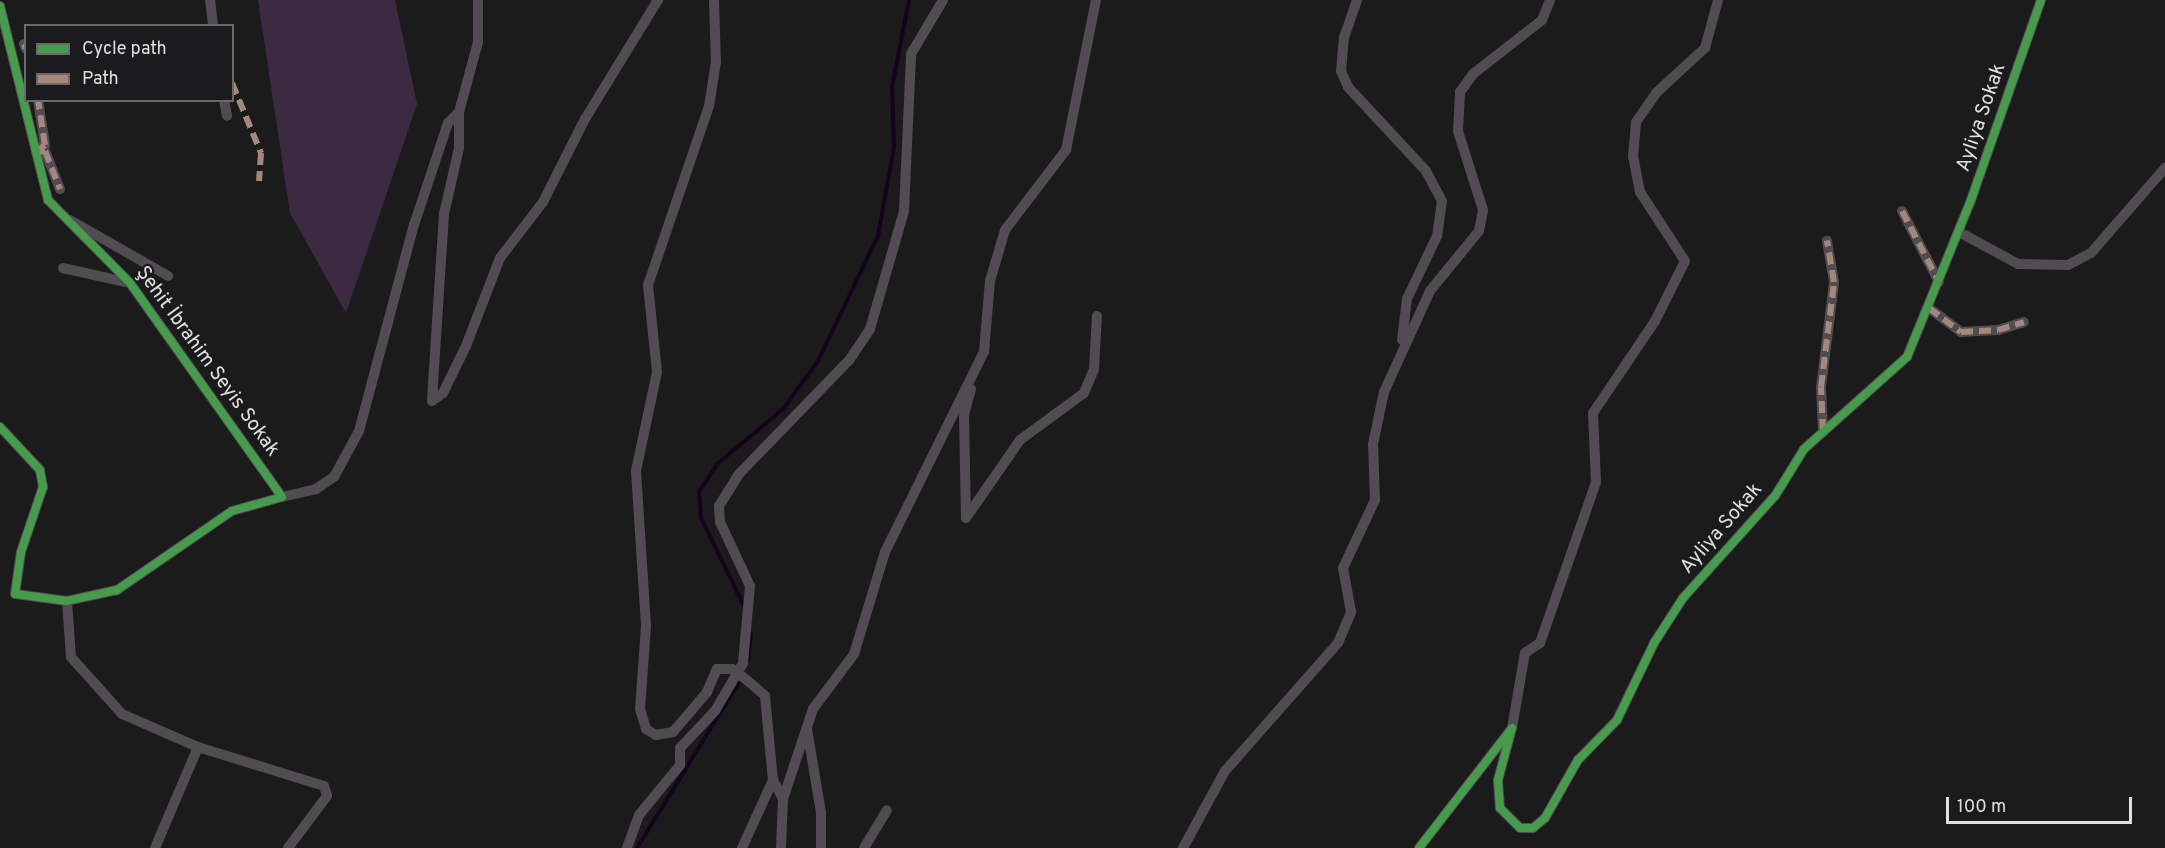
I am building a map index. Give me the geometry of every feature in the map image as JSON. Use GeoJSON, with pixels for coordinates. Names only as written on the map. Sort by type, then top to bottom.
{"type":"FeatureCollection","features":[{"type":"Feature","properties":{"kind":"street"},"geometry":{"type":"LineString","coordinates":[[210,0],[213,24]]}},
{"type":"Feature","properties":{"kind":"street"},"geometry":{"type":"LineString","coordinates":[[478,0],[478,42],[459,112],[459,148],[444,214],[432,401],[443,393],[466,346],[500,258],[543,202],[585,119],[658,0]]}},
{"type":"Feature","properties":{"kind":"street"},"geometry":{"type":"LineString","coordinates":[[714,0],[716,62],[709,106],[648,285],[657,372],[636,471],[646,626],[640,709],[646,729],[656,735],[673,732],[707,692],[717,669],[732,669],[765,696],[773,780],[783,799]]}},
{"type":"Feature","properties":{"kind":"street"},"geometry":{"type":"LineString","coordinates":[[627,848],[639,815],[680,765],[680,748],[715,711],[743,663],[750,586],[720,522],[719,506],[739,474],[862,343],[888,279],[908,177],[911,54],[943,0]]}},
{"type":"Feature","properties":{"kind":"street"},"geometry":{"type":"LineString","coordinates":[[1096,0],[1066,150],[1023,200],[1005,230],[993,263],[984,352],[974,377],[964,415],[966,518],[1020,440],[1084,393],[1094,369],[1097,316]]}},
{"type":"Feature","properties":{"kind":"street"},"geometry":{"type":"LineString","coordinates":[[1357,0],[1342,45],[1341,71],[1348,87],[1426,171],[1442,201],[1437,236],[1407,299],[1402,346]]}},
{"type":"Feature","properties":{"kind":"street"},"geometry":{"type":"LineString","coordinates":[[1183,848],[1225,771],[1338,643],[1351,612],[1343,568],[1375,500],[1374,444],[1384,392],[1402,346],[1430,291],[1479,231],[1484,210],[1458,131],[1460,92],[1473,74],[1542,20],[1550,0]]}},
{"type":"Feature","properties":{"kind":"street"},"geometry":{"type":"LineString","coordinates":[[1419,848],[1512,728],[1525,653],[1540,642],[1596,482],[1589,430],[1593,413],[1655,321],[1685,261],[1640,192],[1633,157],[1636,122],[1656,93],[1705,48],[1718,0]]}},
{"type":"Feature","properties":{"kind":"street","name":"Ayliya Sokak"},"geometry":{"type":"LineString","coordinates":[[1512,728],[1498,800],[1505,818],[1527,829],[1545,818],[1578,760],[1617,720],[1669,618],[1775,496],[1823,431],[1896,370],[1929,308],[1959,232],[2041,0]]}},
{"type":"Feature","properties":{"kind":"street","name":"Şehit İbrahim Seyis Sokak"},"geometry":{"type":"LineString","coordinates":[[0,6],[48,200],[59,215],[129,282],[282,497]]}},
{"type":"Feature","properties":{"kind":"street"},"geometry":{"type":"LineString","coordinates":[[36,152],[45,146],[38,102]]}},
{"type":"Feature","properties":{"kind":"street"},"geometry":{"type":"LineString","coordinates":[[224,102],[227,116]]}},
{"type":"Feature","properties":{"kind":"street"},"geometry":{"type":"LineString","coordinates":[[0,427],[40,470],[43,487],[21,552],[15,594],[67,601],[139,580],[232,511],[316,489],[334,477],[368,403],[414,225],[448,123],[459,112]]}},
{"type":"Feature","properties":{"kind":"street"},"geometry":{"type":"LineString","coordinates":[[36,152],[45,150],[60,189]]}},
{"type":"Feature","properties":{"kind":"street"},"geometry":{"type":"LineString","coordinates":[[1959,232],[2018,264],[2068,265],[2091,253],[2165,168]]}},
{"type":"Feature","properties":{"kind":"street"},"geometry":{"type":"LineString","coordinates":[[1902,211],[1939,282]]}},
{"type":"Feature","properties":{"kind":"street"},"geometry":{"type":"LineString","coordinates":[[59,215],[168,276]]}},
{"type":"Feature","properties":{"kind":"street"},"geometry":{"type":"LineString","coordinates":[[1823,431],[1821,387],[1834,282],[1827,241]]}},
{"type":"Feature","properties":{"kind":"street"},"geometry":{"type":"LineString","coordinates":[[63,268],[129,282]]}},
{"type":"Feature","properties":{"kind":"street"},"geometry":{"type":"LineString","coordinates":[[1929,308],[1961,332],[1998,330],[2024,322]]}},
{"type":"Feature","properties":{"kind":"street"},"geometry":{"type":"LineString","coordinates":[[781,848],[783,799],[806,726],[854,654],[885,552],[911,508],[944,425],[974,377]]}},
{"type":"Feature","properties":{"kind":"street"},"geometry":{"type":"LineString","coordinates":[[67,601],[71,657],[84,676],[122,714],[198,747],[324,786],[327,796],[288,848]]}},
{"type":"Feature","properties":{"kind":"street"},"geometry":{"type":"LineString","coordinates":[[806,726],[821,813],[821,848]]}},
{"type":"Feature","properties":{"kind":"street"},"geometry":{"type":"LineString","coordinates":[[154,848],[198,747]]}},
{"type":"Feature","properties":{"kind":"street"},"geometry":{"type":"LineString","coordinates":[[742,848],[773,780]]}},
{"type":"Feature","properties":{"kind":"street"},"geometry":{"type":"LineString","coordinates":[[864,848],[887,810]]}},
{"type":"Feature","properties":{"kind":"shaded area"},"geometry":{"type":"Polygon","coordinates":[[[258,0],[395,0],[417,104],[346,313],[290,213],[258,0]]]}},
{"type":"Feature","properties":{"kind":"waterway"},"geometry":{"type":"LineString","coordinates":[[744,606],[701,518],[699,492],[717,464],[783,409],[818,361],[878,236],[894,147],[892,87],[909,0]]}},
{"type":"Feature","properties":{"kind":"waterway"},"geometry":{"type":"LineString","coordinates":[[748,661],[751,633]]}},
{"type":"Feature","properties":{"kind":"waterway"},"geometry":{"type":"LineString","coordinates":[[637,848],[741,679]]}},
{"type":"Feature","properties":{"kind":"marked path"},"geometry":{"type":"LineString","coordinates":[[234,88],[261,153],[259,181]]}},
{"type":"Feature","properties":{"kind":"marked path"},"geometry":{"type":"LineString","coordinates":[[36,152],[45,145],[38,102]]}},
{"type":"Feature","properties":{"kind":"marked path"},"geometry":{"type":"LineString","coordinates":[[36,152],[45,151],[60,189]]}},
{"type":"Feature","properties":{"kind":"marked path"},"geometry":{"type":"LineString","coordinates":[[1902,211],[1939,282]]}},
{"type":"Feature","properties":{"kind":"marked path"},"geometry":{"type":"LineString","coordinates":[[1823,431],[1821,387],[1834,282],[1827,241]]}},
{"type":"Feature","properties":{"kind":"marked path"},"geometry":{"type":"LineString","coordinates":[[1929,308],[1961,332],[1998,330],[2024,322]]}},
{"type":"Feature","properties":{"kind":"cycle path"},"geometry":{"type":"LineString","coordinates":[[1419,848],[1512,728],[1498,780],[1500,808],[1520,828],[1533,828],[1545,818],[1578,760],[1617,720],[1654,643],[1683,598],[1775,496],[1804,449],[1907,357],[1971,200],[2041,0]]}},
{"type":"Feature","properties":{"kind":"cycle path"},"geometry":{"type":"LineString","coordinates":[[0,6],[48,200],[130,283],[282,497],[232,511],[117,590],[67,601],[15,594],[21,552],[43,487],[40,470],[0,427]]}}]}
